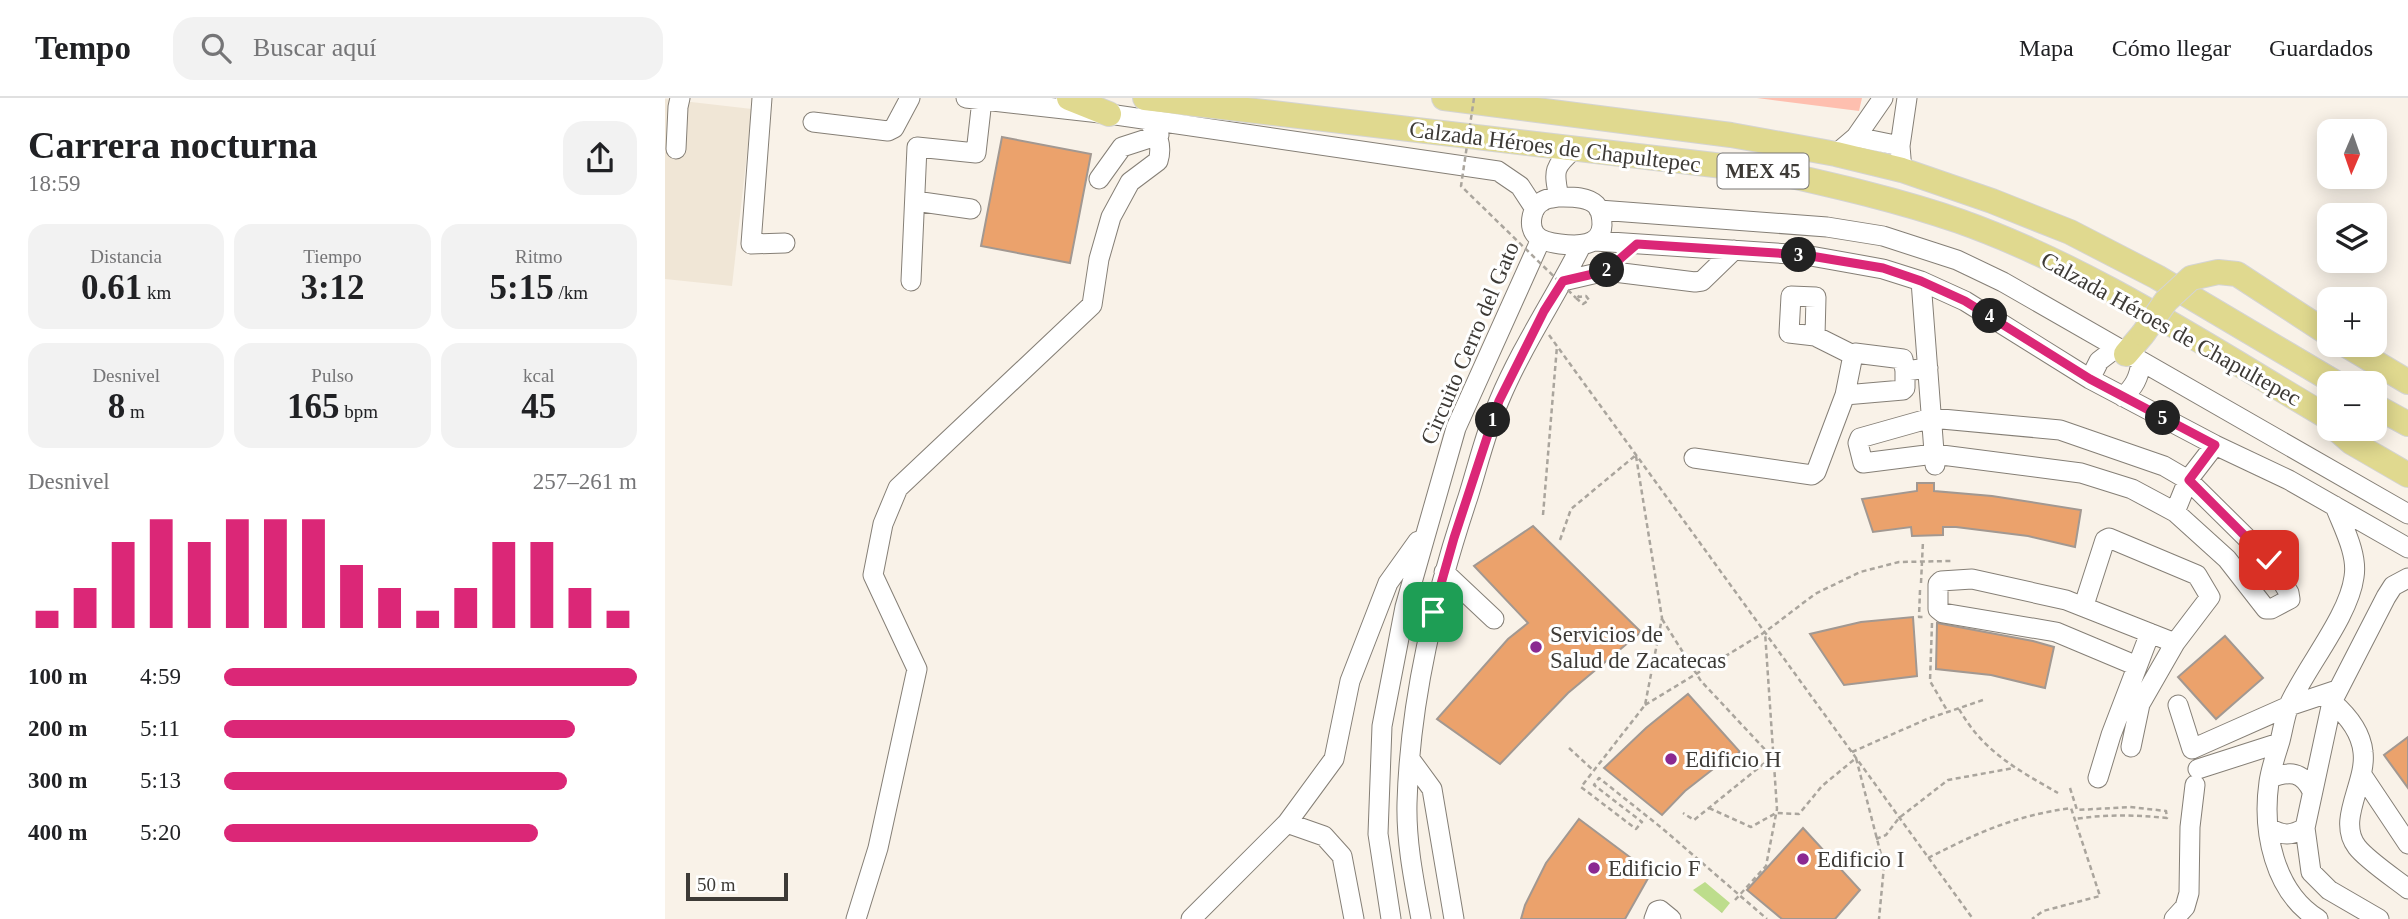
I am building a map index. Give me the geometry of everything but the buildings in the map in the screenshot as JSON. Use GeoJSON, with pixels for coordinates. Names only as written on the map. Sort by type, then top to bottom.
{"type":"FeatureCollection","features":[{"type":"Feature","properties":{"kind":"main road"},"geometry":{"type":"LineString","coordinates":[[1069,98],[1109,114]]}},
{"type":"Feature","properties":{"kind":"main road","name":"Calzada Héroes de Chapultepec"},"geometry":{"type":"LineString","coordinates":[[1444,98],[1731,135],[1836,154],[1901,158],[1992,201],[2070,232],[2157,277],[2317,372]]}},
{"type":"Feature","properties":{"kind":"main road","name":"Calzada Héroes de Chapultepec"},"geometry":{"type":"LineString","coordinates":[[1151,117],[1574,149],[1774,172],[1870,193],[1960,221],[2043,256],[2106,288],[2317,413]]}},
{"type":"Feature","properties":{"kind":"main road"},"geometry":{"type":"LineString","coordinates":[[2127,355],[2166,300],[2191,278],[2217,272],[2237,274],[2317,326]]}},
{"type":"Feature","properties":{"kind":"main road"},"geometry":{"type":"LineString","coordinates":[[2366,357],[2408,382]]}},
{"type":"Feature","properties":{"kind":"main road"},"geometry":{"type":"LineString","coordinates":[[2387,413],[2408,424]]}},
{"type":"Feature","properties":{"kind":"main road"},"geometry":{"type":"LineString","coordinates":[[2350,441],[2408,475]]}},
{"type":"Feature","properties":{"kind":"main road"},"geometry":{"type":"LineString","coordinates":[[2369,441],[2408,463]]}},
{"type":"Feature","properties":{"kind":"street"},"geometry":{"type":"LineString","coordinates":[[676,149],[680,98]]}},
{"type":"Feature","properties":{"kind":"street"},"geometry":{"type":"LineString","coordinates":[[762,98],[751,244],[785,243]]}},
{"type":"Feature","properties":{"kind":"street"},"geometry":{"type":"LineString","coordinates":[[813,122],[888,131],[894,128],[910,98]]}},
{"type":"Feature","properties":{"kind":"street"},"geometry":{"type":"LineString","coordinates":[[1836,154],[1856,137],[1883,98]]}},
{"type":"Feature","properties":{"kind":"street"},"geometry":{"type":"LineString","coordinates":[[911,281],[917,147],[976,153],[974,99],[1151,117],[1498,171],[1520,186],[1535,209]]}},
{"type":"Feature","properties":{"kind":"street"},"geometry":{"type":"LineString","coordinates":[[1856,137],[1901,158],[1904,99]]}},
{"type":"Feature","properties":{"kind":"street"},"geometry":{"type":"LineString","coordinates":[[1099,179],[1122,147],[1151,117]]}},
{"type":"Feature","properties":{"kind":"street"},"geometry":{"type":"LineString","coordinates":[[856,919],[878,848],[916,668],[873,575],[883,524],[898,488],[1092,305],[1099,259],[1111,217],[1130,182],[1159,161],[1151,117]]}},
{"type":"Feature","properties":{"kind":"street"},"geometry":{"type":"LineString","coordinates":[[1559,197],[1555,177],[1557,165],[1574,149]]}},
{"type":"Feature","properties":{"kind":"street"},"geometry":{"type":"LineString","coordinates":[[1421,919],[1410,861],[1407,804],[1414,709],[1433,612],[1499,401],[1539,321],[1563,281],[1588,243],[1602,232],[1602,217],[1595,204],[1587,200],[1559,197],[1542,201],[1535,209],[1532,228],[1541,239],[1557,244],[1588,243],[1637,244],[1818,257],[1883,268],[1921,281],[1965,301],[2090,379],[2215,445],[2289,480],[2408,548]]}},
{"type":"Feature","properties":{"kind":"street"},"geometry":{"type":"LineString","coordinates":[[915,201],[971,209]]}},
{"type":"Feature","properties":{"kind":"street"},"geometry":{"type":"LineString","coordinates":[[1599,210],[1827,228],[1884,236],[1957,260],[2003,282],[2408,514]]}},
{"type":"Feature","properties":{"kind":"street","name":"Circuito Cerro del Gato"},"geometry":{"type":"LineString","coordinates":[[1391,919],[1378,834],[1382,726],[1405,607],[1456,428],[1541,239]]}},
{"type":"Feature","properties":{"kind":"street"},"geometry":{"type":"LineString","coordinates":[[1606,271],[1637,244]]}},
{"type":"Feature","properties":{"kind":"street"},"geometry":{"type":"LineString","coordinates":[[1563,281],[1606,271],[1695,282],[1707,277],[1734,250]]}},
{"type":"Feature","properties":{"kind":"street"},"geometry":{"type":"LineString","coordinates":[[1921,281],[1934,460]]}},
{"type":"Feature","properties":{"kind":"street"},"geometry":{"type":"LineString","coordinates":[[1815,336],[1853,355],[1855,353],[1903,359],[1903,390],[1845,395]]}},
{"type":"Feature","properties":{"kind":"street"},"geometry":{"type":"LineString","coordinates":[[1693,458],[1812,475],[1816,472],[1845,395],[1853,355]]}},
{"type":"Feature","properties":{"kind":"street"},"geometry":{"type":"LineString","coordinates":[[2090,379],[2099,361],[2127,355]]}},
{"type":"Feature","properties":{"kind":"street"},"geometry":{"type":"LineString","coordinates":[[2123,397],[2137,380],[2127,355]]}},
{"type":"Feature","properties":{"kind":"street"},"geometry":{"type":"LineString","coordinates":[[1905,370],[1927,368]]}},
{"type":"Feature","properties":{"kind":"street"},"geometry":{"type":"LineString","coordinates":[[1931,418],[2060,430],[2164,466],[2189,480],[2269,560],[2290,599],[2271,610],[2266,609],[2227,559],[2175,512],[2132,489],[2081,473],[1934,460],[1863,463],[1858,443],[1860,438],[1931,418]]}},
{"type":"Feature","properties":{"kind":"street"},"geometry":{"type":"LineString","coordinates":[[2175,512],[2189,480],[2215,445]]}},
{"type":"Feature","properties":{"kind":"street"},"geometry":{"type":"LineString","coordinates":[[2289,480],[2307,456]]}},
{"type":"Feature","properties":{"kind":"street"},"geometry":{"type":"LineString","coordinates":[[2312,916],[2285,887],[2274,857],[2269,828],[2268,795],[2289,706],[2346,602],[2355,576],[2351,548],[2335,506]]}},
{"type":"Feature","properties":{"kind":"street"},"geometry":{"type":"LineString","coordinates":[[1201,914],[1287,823],[1334,759],[1350,681],[1388,583],[1427,528]]}},
{"type":"Feature","properties":{"kind":"street"},"geometry":{"type":"LineString","coordinates":[[2084,605],[2105,540],[2113,538],[2197,575],[2210,597],[2175,643],[2140,704],[2131,747]]}},
{"type":"Feature","properties":{"kind":"street"},"geometry":{"type":"LineString","coordinates":[[1444,572],[1494,619]]}},
{"type":"Feature","properties":{"kind":"street"},"geometry":{"type":"LineString","coordinates":[[2379,919],[2329,890],[2311,872],[2305,828],[2335,696],[2386,597],[2393,586],[2408,578]]}},
{"type":"Feature","properties":{"kind":"street"},"geometry":{"type":"LineString","coordinates":[[2137,666],[2056,632],[1943,613],[1938,609],[1938,584],[1941,581],[1972,579],[2084,605],[2175,643]]}},
{"type":"Feature","properties":{"kind":"street"},"geometry":{"type":"LineString","coordinates":[[2098,778],[2111,735],[2150,633]]}},
{"type":"Feature","properties":{"kind":"street"},"geometry":{"type":"LineString","coordinates":[[2178,705],[2192,749],[2289,706],[2335,696]]}},
{"type":"Feature","properties":{"kind":"street"},"geometry":{"type":"LineString","coordinates":[[2335,696],[2349,716],[2363,751],[2362,775],[2348,824],[2356,847],[2408,889]]}},
{"type":"Feature","properties":{"kind":"street"},"geometry":{"type":"LineString","coordinates":[[2174,919],[2185,907],[2189,893],[2190,827],[2196,777],[2279,743]]}},
{"type":"Feature","properties":{"kind":"street"},"geometry":{"type":"LineString","coordinates":[[1410,759],[1433,789],[1454,919]]}},
{"type":"Feature","properties":{"kind":"street"},"geometry":{"type":"LineString","coordinates":[[2270,778],[2294,774],[2307,780],[2312,792]]}},
{"type":"Feature","properties":{"kind":"street"},"geometry":{"type":"LineString","coordinates":[[2362,775],[2408,844]]}},
{"type":"Feature","properties":{"kind":"street"},"geometry":{"type":"LineString","coordinates":[[1287,823],[1324,836],[1342,856],[1354,919]]}},
{"type":"Feature","properties":{"kind":"street"},"geometry":{"type":"LineString","coordinates":[[2269,828],[2292,835],[2305,828]]}},
{"type":"Feature","properties":{"kind":"street"},"geometry":{"type":"LineString","coordinates":[[1654,919],[1660,910],[1671,919]]}},
{"type":"Feature","properties":{"kind":"path"},"geometry":{"type":"LineString","coordinates":[[1474,98],[1461,186],[1578,297]]}},
{"type":"Feature","properties":{"kind":"path"},"geometry":{"type":"LineString","coordinates":[[1539,321],[1973,919]]}},
{"type":"Feature","properties":{"kind":"path"},"geometry":{"type":"LineString","coordinates":[[1543,514],[1557,346]]}},
{"type":"Feature","properties":{"kind":"path"},"geometry":{"type":"LineString","coordinates":[[1560,540],[1571,509],[1636,455]]}},
{"type":"Feature","properties":{"kind":"path"},"geometry":{"type":"LineString","coordinates":[[1636,455],[1662,618],[1645,705]]}},
{"type":"Feature","properties":{"kind":"path"},"geometry":{"type":"LineString","coordinates":[[1923,541],[1919,617],[1932,618],[1930,681],[1948,712]]}},
{"type":"Feature","properties":{"kind":"path"},"geometry":{"type":"LineString","coordinates":[[1767,919],[1599,778],[1594,785],[1642,822],[1636,829],[1580,787],[1645,705],[1765,632],[1815,593],[1860,572],[1899,562],[1951,561]]}},
{"type":"Feature","properties":{"kind":"path"},"geometry":{"type":"LineString","coordinates":[[1662,618],[1696,673],[1772,757]]}},
{"type":"Feature","properties":{"kind":"path"},"geometry":{"type":"LineString","coordinates":[[1735,900],[1766,866],[1776,813],[1765,632]]}},
{"type":"Feature","properties":{"kind":"path"},"geometry":{"type":"LineString","coordinates":[[1852,752],[1983,700]]}},
{"type":"Feature","properties":{"kind":"path"},"geometry":{"type":"LineString","coordinates":[[1959,709],[1972,731],[2014,768],[2058,793]]}},
{"type":"Feature","properties":{"kind":"path"},"geometry":{"type":"LineString","coordinates":[[1569,748],[1594,771]]}},
{"type":"Feature","properties":{"kind":"path"},"geometry":{"type":"LineString","coordinates":[[1683,813],[1694,820],[1772,757]]}},
{"type":"Feature","properties":{"kind":"path"},"geometry":{"type":"LineString","coordinates":[[1709,808],[1751,827],[1776,813],[1799,814],[1822,786],[1856,758]]}},
{"type":"Feature","properties":{"kind":"path"},"geometry":{"type":"LineString","coordinates":[[1856,758],[1884,866],[1879,919]]}},
{"type":"Feature","properties":{"kind":"path"},"geometry":{"type":"LineString","coordinates":[[1875,839],[1886,835],[1899,818],[1948,780],[2014,768]]}},
{"type":"Feature","properties":{"kind":"path"},"geometry":{"type":"LineString","coordinates":[[2070,788],[2077,810],[2130,807],[2166,811],[2167,818],[2130,814],[2075,819]]}},
{"type":"Feature","properties":{"kind":"path"},"geometry":{"type":"LineString","coordinates":[[1928,858],[1996,825],[2039,813],[2071,808],[2099,896],[2043,911],[2032,919]]}},
{"type":"Feature","properties":{"kind":"shaded area"},"geometry":{"type":"Polygon","coordinates":[[[1757,98],[1862,98],[1859,111],[1757,98]]]}},
{"type":"Feature","properties":{"kind":"shaded area"},"geometry":{"type":"Polygon","coordinates":[[[665,99],[752,109],[732,286],[665,279],[665,99]]]}},
{"type":"Feature","properties":{"kind":"water"},"geometry":{"type":"Polygon","coordinates":[[[1705,882],[1730,903],[1722,913],[1693,890],[1705,882]]]}},
{"type":"Feature","properties":{"kind":"place","name":"Servicios de Salud de Zacatecas"},"geometry":{"type":"Point","coordinates":[1536,647]}},
{"type":"Feature","properties":{"kind":"place","name":"Edificio H"},"geometry":{"type":"Point","coordinates":[1671,759]}},
{"type":"Feature","properties":{"kind":"place","name":"Edificio I"},"geometry":{"type":"Point","coordinates":[1803,859]}},
{"type":"Feature","properties":{"kind":"place","name":"Edificio F"},"geometry":{"type":"Point","coordinates":[1594,868]}},
{"type":"Feature","properties":{"kind":"route"},"geometry":{"type":"LineString","coordinates":[[1433,612],[1499,401],[1544,311],[1563,281],[1606,271],[1637,244],[1805,255],[1883,268],[1921,281],[1965,301],[2090,379],[2215,445],[2189,480],[2269,560]]}}]}
